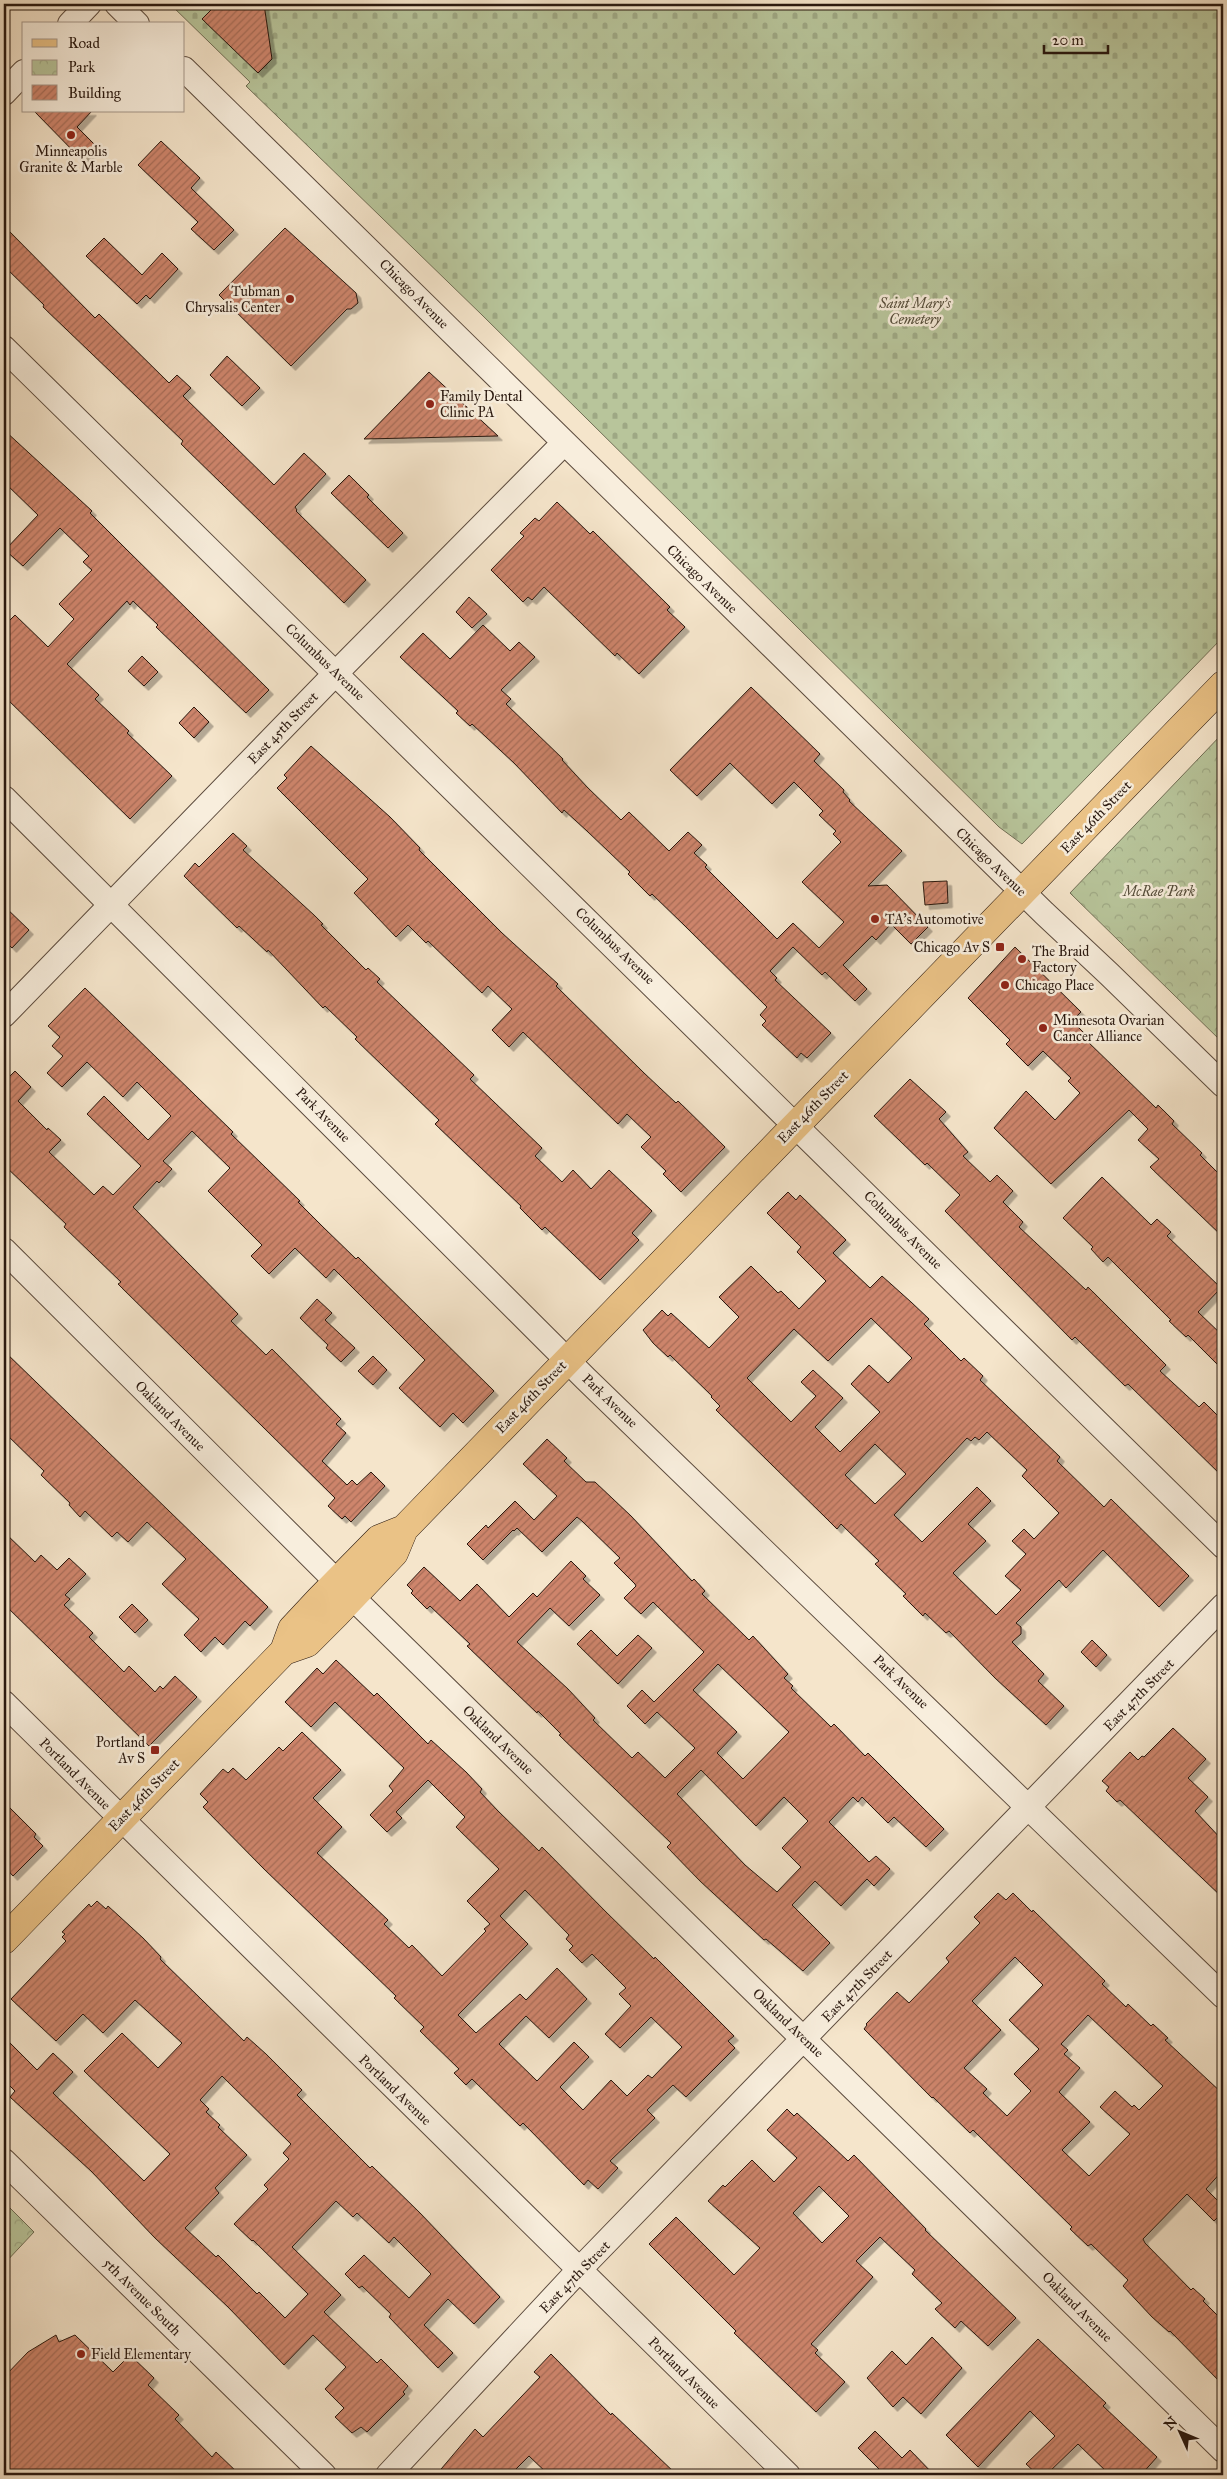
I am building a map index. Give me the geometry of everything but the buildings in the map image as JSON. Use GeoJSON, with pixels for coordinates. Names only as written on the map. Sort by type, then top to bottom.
{"type":"FeatureCollection","features":[{"type":"Feature","properties":{"kind":"main road","name":"East 46th Street"},"geometry":{"type":"LineString","coordinates":[[4,1940],[284,1650],[306,1643],[344,1590],[394,1553],[404,1528],[1223,686]]}},
{"type":"Feature","properties":{"kind":"street"},"geometry":{"type":"LineString","coordinates":[[72,22],[89,4]]}},
{"type":"Feature","properties":{"kind":"street"},"geometry":{"type":"LineString","coordinates":[[117,4],[135,22]]}},
{"type":"Feature","properties":{"kind":"street","name":"Chicago Avenue"},"geometry":{"type":"LineString","coordinates":[[185,70],[1022,892],[1223,1085]]}},
{"type":"Feature","properties":{"kind":"street"},"geometry":{"type":"LineString","coordinates":[[4,93],[22,74]]}},
{"type":"Feature","properties":{"kind":"street","name":"Columbus Avenue"},"geometry":{"type":"LineString","coordinates":[[4,348],[796,1124],[1223,1546]]}},
{"type":"Feature","properties":{"kind":"street","name":"East 45th Street"},"geometry":{"type":"LineString","coordinates":[[4,1015],[336,672],[564,443]]}},
{"type":"Feature","properties":{"kind":"street","name":"Park Avenue"},"geometry":{"type":"LineString","coordinates":[[4,798],[567,1360],[1223,1996]]}},
{"type":"Feature","properties":{"kind":"street","name":"Oakland Avenue"},"geometry":{"type":"LineString","coordinates":[[4,1250],[344,1590],[1223,2450]]}},
{"type":"Feature","properties":{"kind":"street","name":"East 47th Street"},"geometry":{"type":"LineString","coordinates":[[388,2475],[579,2270],[1223,1606]]}},
{"type":"Feature","properties":{"kind":"street","name":"Portland Avenue"},"geometry":{"type":"LineString","coordinates":[[4,1703],[120,1820],[788,2475]]}},
{"type":"Feature","properties":{"kind":"street","name":"5th Avenue South"},"geometry":{"type":"LineString","coordinates":[[4,2161],[324,2475]]}},
{"type":"Feature","properties":{"kind":"green space","name":"Saint Mary's Cemetery"},"geometry":{"type":"Polygon","coordinates":[[[170,4],[1223,4],[1223,637],[1022,844],[999,827],[482,315],[246,86],[250,82],[170,4]]]}},
{"type":"Feature","properties":{"kind":"green space","name":"McRae Park"},"geometry":{"type":"Polygon","coordinates":[[[1223,733],[1223,1043],[1070,893],[1223,733]]]}},
{"type":"Feature","properties":{"kind":"green space"},"geometry":{"type":"Polygon","coordinates":[[[4,2202],[34,2232],[4,2264],[4,2202]]]}},
{"type":"Feature","properties":{"kind":"place","name":"Minneapolis Granite & Marble"},"geometry":{"type":"Point","coordinates":[71,135]}},
{"type":"Feature","properties":{"kind":"place","name":"Tubman Chrysalis Center"},"geometry":{"type":"Point","coordinates":[290,299]}},
{"type":"Feature","properties":{"kind":"place","name":"Family Dental Clinic PA"},"geometry":{"type":"Point","coordinates":[430,404]}},
{"type":"Feature","properties":{"kind":"place","name":"TA's Automotive"},"geometry":{"type":"Point","coordinates":[875,919]}},
{"type":"Feature","properties":{"kind":"place","name":"Chicago Av S"},"geometry":{"type":"Point","coordinates":[1000,947]}},
{"type":"Feature","properties":{"kind":"place","name":"The Braid Factory"},"geometry":{"type":"Point","coordinates":[1022,959]}},
{"type":"Feature","properties":{"kind":"place","name":"Chicago Place"},"geometry":{"type":"Point","coordinates":[1005,985]}},
{"type":"Feature","properties":{"kind":"place","name":"Minnesota Ovarian Cancer Alliance"},"geometry":{"type":"Point","coordinates":[1043,1028]}},
{"type":"Feature","properties":{"kind":"place","name":"Portland Av S"},"geometry":{"type":"Point","coordinates":[155,1750]}},
{"type":"Feature","properties":{"kind":"place","name":"Field Elementary"},"geometry":{"type":"Point","coordinates":[81,2354]}}]}
